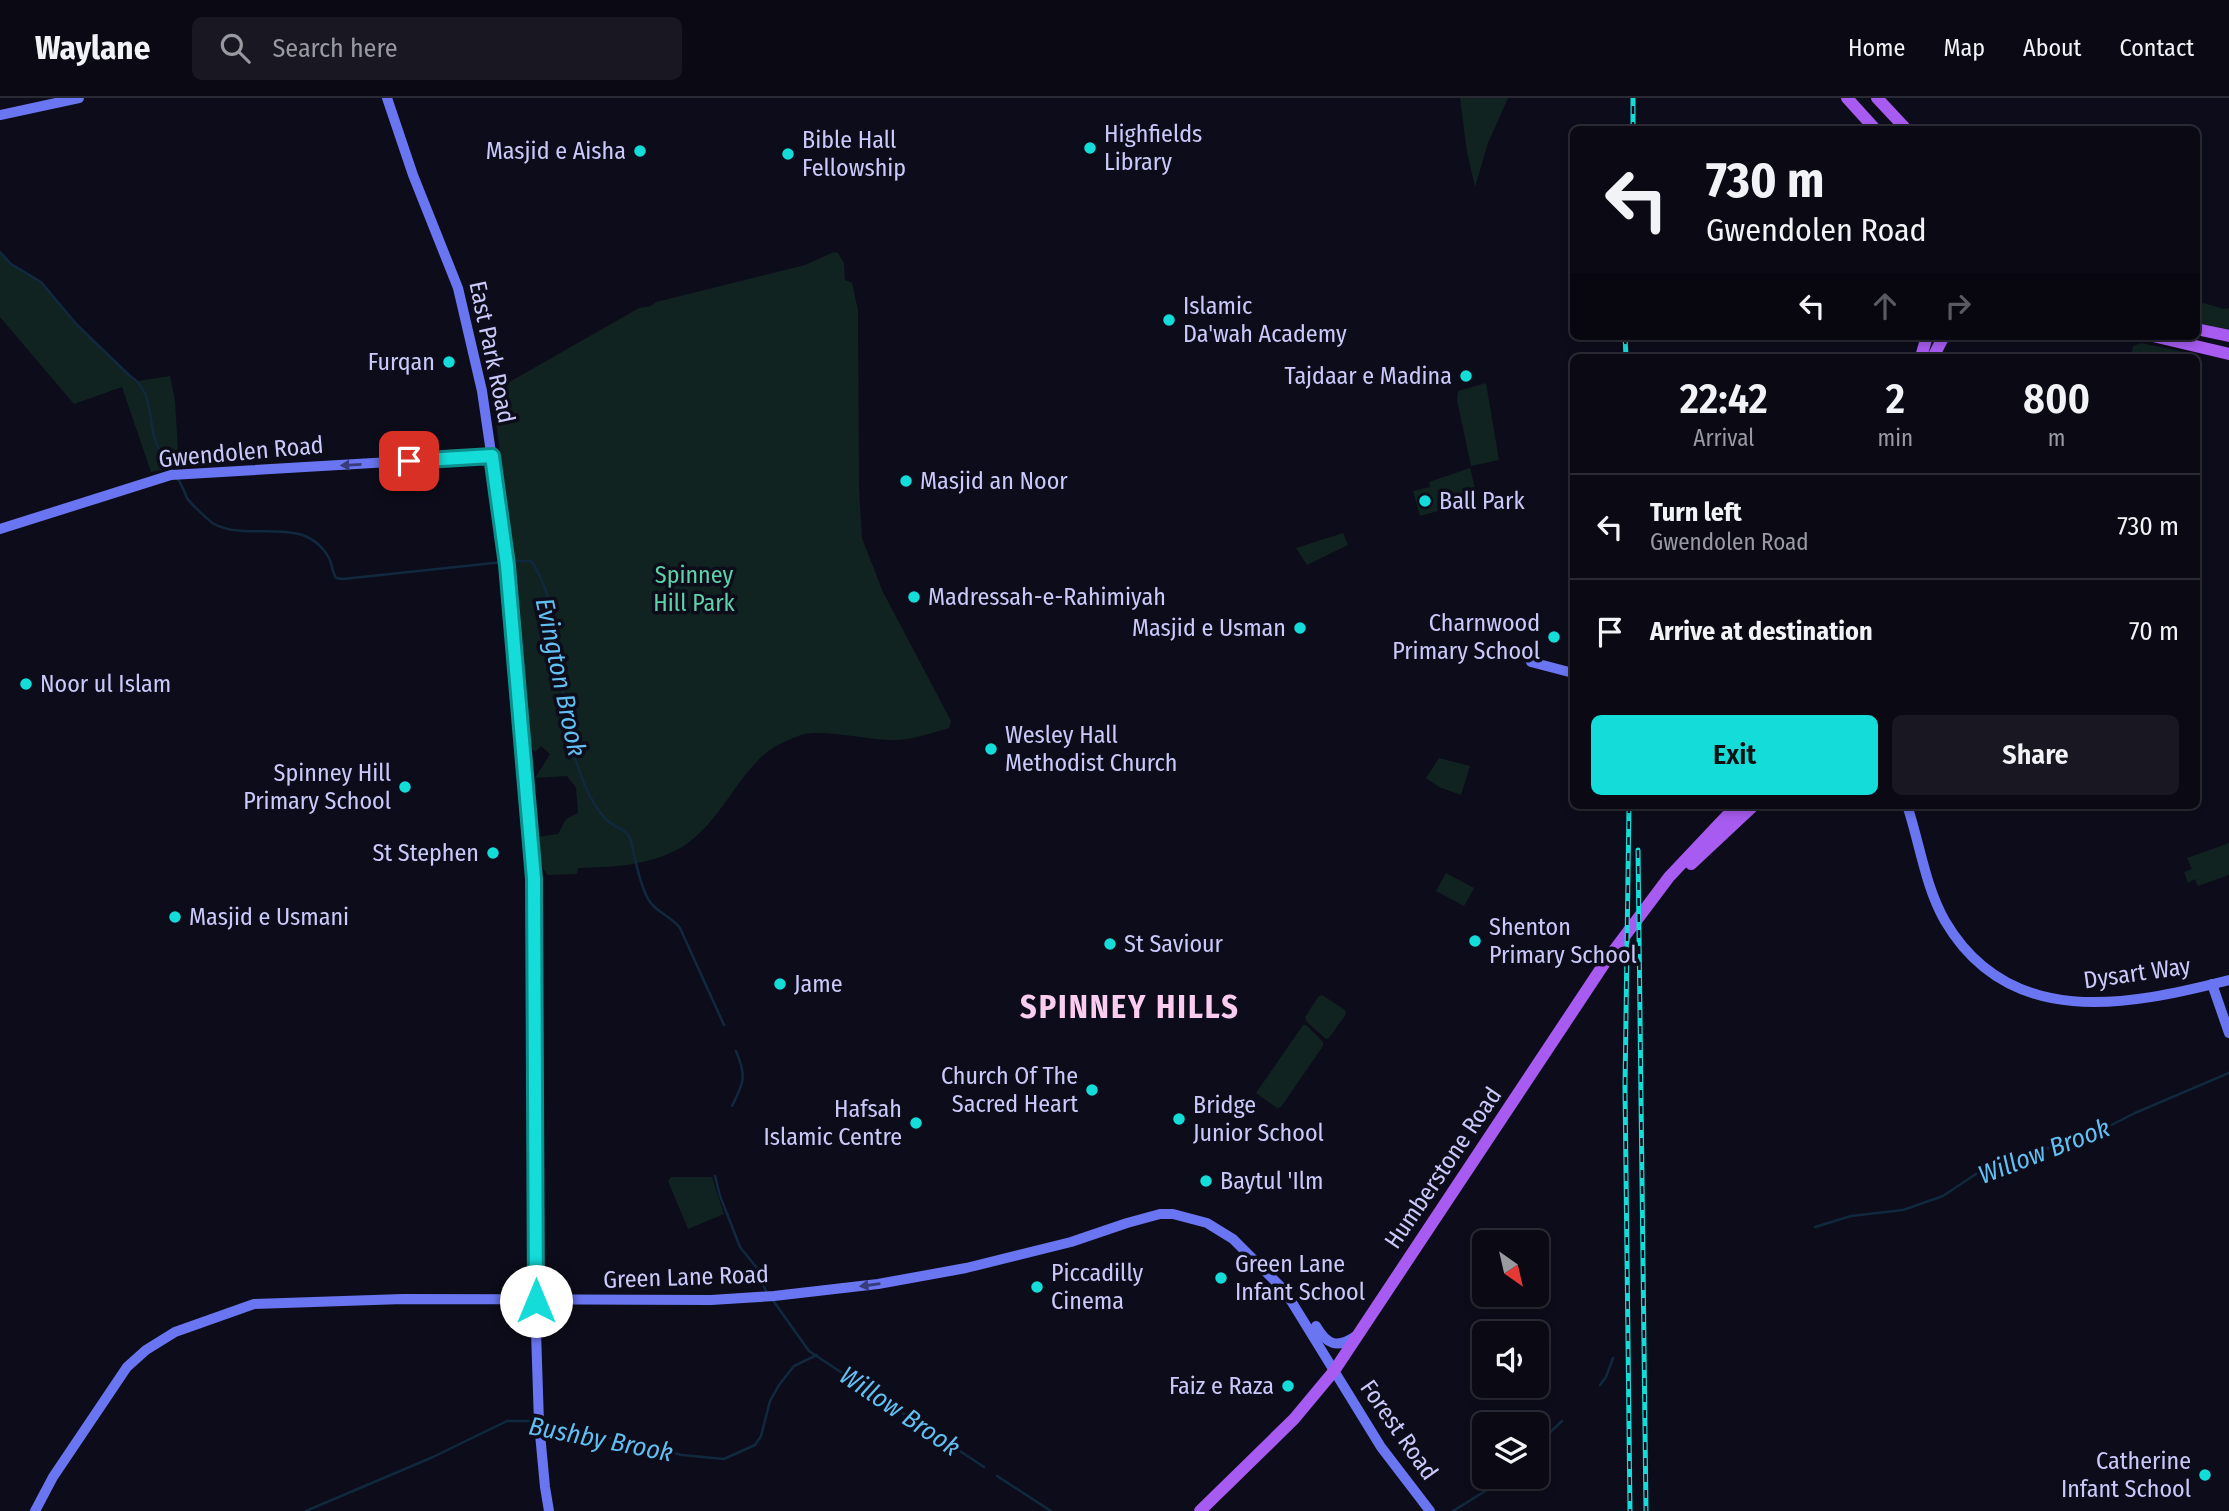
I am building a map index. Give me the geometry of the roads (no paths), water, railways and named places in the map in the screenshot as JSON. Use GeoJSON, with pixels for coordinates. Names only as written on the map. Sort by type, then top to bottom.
{"type":"FeatureCollection","features":[{"type":"Feature","properties":{"kind":"main road"},"geometry":{"type":"LineString","coordinates":[[1847,98],[1872,126]]}},
{"type":"Feature","properties":{"kind":"main road"},"geometry":{"type":"LineString","coordinates":[[1877,98],[1903,126]]}},
{"type":"Feature","properties":{"kind":"main road"},"geometry":{"type":"LineString","coordinates":[[2200,330],[2229,336]]}},
{"type":"Feature","properties":{"kind":"main road"},"geometry":{"type":"LineString","coordinates":[[2170,340],[2229,354]]}},
{"type":"Feature","properties":{"kind":"main road","name":"Humberstone Road"},"geometry":{"type":"LineString","coordinates":[[1200,1511],[1294,1419],[1334,1371],[1606,961],[1688,857],[1733,809]]}},
{"type":"Feature","properties":{"kind":"main road","name":"Humberstone Road"},"geometry":{"type":"LineString","coordinates":[[1652,901],[1750,809]]}},
{"type":"Feature","properties":{"kind":"street"},"geometry":{"type":"LineString","coordinates":[[0,115],[79,98]]}},
{"type":"Feature","properties":{"kind":"street","name":"East Park Road"},"geometry":{"type":"LineString","coordinates":[[387,98],[413,175],[458,288],[482,391],[506,562],[534,879],[539,1420],[550,1511]]}},
{"type":"Feature","properties":{"kind":"street","name":"Gwendolen Road"},"geometry":{"type":"LineString","coordinates":[[0,529],[175,475],[492,456]]}},
{"type":"Feature","properties":{"kind":"street"},"geometry":{"type":"LineString","coordinates":[[1531,662],[1570,672]]}},
{"type":"Feature","properties":{"kind":"street","name":"Dysart Way"},"geometry":{"type":"LineString","coordinates":[[1907,809],[1927,879],[1945,921],[1968,951],[2001,980],[2040,996],[2076,1003],[2125,1000],[2229,980]]}},
{"type":"Feature","properties":{"kind":"street"},"geometry":{"type":"LineString","coordinates":[[2212,984],[2229,1033]]}},
{"type":"Feature","properties":{"kind":"street","name":"Green Lane Road"},"geometry":{"type":"LineString","coordinates":[[35,1511],[53,1477],[127,1367],[146,1350],[175,1332],[254,1304],[403,1299],[711,1300],[802,1293],[937,1274],[1006,1260],[1127,1223],[1173,1214],[1207,1223],[1233,1239],[1285,1291],[1304,1320]]}},
{"type":"Feature","properties":{"kind":"street"},"geometry":{"type":"LineString","coordinates":[[1304,1320],[1315,1325],[1326,1341],[1332,1344],[1341,1344],[1356,1336]]}},
{"type":"Feature","properties":{"kind":"street","name":"Forest Road"},"geometry":{"type":"LineString","coordinates":[[1304,1320],[1381,1447],[1430,1511]]}},
{"type":"Feature","properties":{"kind":"waterway","name":"Evington Brook"},"geometry":{"type":"LineString","coordinates":[[0,252],[11,264],[41,282],[77,325],[137,381],[146,395],[157,445],[172,470]]}},
{"type":"Feature","properties":{"kind":"waterway","name":"Evington Brook"},"geometry":{"type":"LineString","coordinates":[[178,479],[189,500],[214,524],[228,529],[291,532],[306,536],[318,544],[329,558],[336,578],[503,562]]}},
{"type":"Feature","properties":{"kind":"waterway","name":"Evington Brook"},"geometry":{"type":"LineString","coordinates":[[510,561],[531,561],[544,586],[556,633],[569,734],[587,790],[606,819],[630,838],[646,896],[653,906],[680,928],[724,1025]]}},
{"type":"Feature","properties":{"kind":"waterway","name":"Evington Brook"},"geometry":{"type":"LineString","coordinates":[[732,1106],[743,1079],[736,1051]]}},
{"type":"Feature","properties":{"kind":"waterway","name":"Willow Brook"},"geometry":{"type":"LineString","coordinates":[[1815,1227],[1851,1216],[1903,1210],[1943,1196],[1982,1170],[2036,1151],[2082,1140],[2135,1113],[2229,1073]]}},
{"type":"Feature","properties":{"kind":"waterway","name":"Evington Brook"},"geometry":{"type":"LineString","coordinates":[[715,1176],[740,1247],[756,1267],[767,1294]]}},
{"type":"Feature","properties":{"kind":"waterway","name":"Willow Brook"},"geometry":{"type":"LineString","coordinates":[[772,1299],[809,1351],[984,1467]]}},
{"type":"Feature","properties":{"kind":"waterway","name":"Bushby Brook"},"geometry":{"type":"LineString","coordinates":[[541,1422],[682,1455],[724,1459],[755,1445],[761,1436],[770,1401],[779,1385],[794,1366],[817,1355]]}},
{"type":"Feature","properties":{"kind":"waterway"},"geometry":{"type":"LineString","coordinates":[[1600,1385],[1613,1358]]}},
{"type":"Feature","properties":{"kind":"waterway","name":"Bushby Brook"},"geometry":{"type":"LineString","coordinates":[[306,1511],[433,1457],[507,1421],[534,1421]]}},
{"type":"Feature","properties":{"kind":"waterway","name":"Willow Brook"},"geometry":{"type":"LineString","coordinates":[[1549,1434],[1562,1421]]}},
{"type":"Feature","properties":{"kind":"waterway","name":"Willow Brook"},"geometry":{"type":"LineString","coordinates":[[997,1476],[1051,1511]]}},
{"type":"Feature","properties":{"kind":"waterway","name":"Willow Brook"},"geometry":{"type":"LineString","coordinates":[[1453,1511],[1489,1489]]}},
{"type":"Feature","properties":{"kind":"railway"},"geometry":{"type":"LineString","coordinates":[[1633,98],[1633,126]]}},
{"type":"Feature","properties":{"kind":"railway"},"geometry":{"type":"LineString","coordinates":[[1625,340],[1626,354]]}},
{"type":"Feature","properties":{"kind":"railway"},"geometry":{"type":"LineString","coordinates":[[1629,809],[1625,1087],[1630,1511]]}},
{"type":"Feature","properties":{"kind":"railway"},"geometry":{"type":"LineString","coordinates":[[1638,850],[1646,1511]]}},
{"type":"Feature","properties":{"kind":"place","name":"Highfields Library"},"geometry":{"type":"Point","coordinates":[1090,148]}},
{"type":"Feature","properties":{"kind":"place","name":"Masjid e Aisha"},"geometry":{"type":"Point","coordinates":[640,151]}},
{"type":"Feature","properties":{"kind":"place","name":"Bible Hall Fellowship"},"geometry":{"type":"Point","coordinates":[788,154]}},
{"type":"Feature","properties":{"kind":"place","name":"Islamic Da'wah Academy"},"geometry":{"type":"Point","coordinates":[1169,320]}},
{"type":"Feature","properties":{"kind":"place","name":"Furqan"},"geometry":{"type":"Point","coordinates":[449,362]}},
{"type":"Feature","properties":{"kind":"place","name":"Tajdaar e Madina"},"geometry":{"type":"Point","coordinates":[1466,376]}},
{"type":"Feature","properties":{"kind":"place","name":"Masjid an Noor"},"geometry":{"type":"Point","coordinates":[906,481]}},
{"type":"Feature","properties":{"kind":"place","name":"Ball Park"},"geometry":{"type":"Point","coordinates":[1425,501]}},
{"type":"Feature","properties":{"kind":"place","name":"Madressah-e-Rahimiyah"},"geometry":{"type":"Point","coordinates":[914,597]}},
{"type":"Feature","properties":{"kind":"place","name":"Masjid e Usman"},"geometry":{"type":"Point","coordinates":[1300,628]}},
{"type":"Feature","properties":{"kind":"place","name":"Charnwood Primary School"},"geometry":{"type":"Point","coordinates":[1554,637]}},
{"type":"Feature","properties":{"kind":"place","name":"Noor ul Islam"},"geometry":{"type":"Point","coordinates":[26,684]}},
{"type":"Feature","properties":{"kind":"place","name":"Wesley Hall Methodist Church"},"geometry":{"type":"Point","coordinates":[991,749]}},
{"type":"Feature","properties":{"kind":"place","name":"Spinney Hill Primary School"},"geometry":{"type":"Point","coordinates":[405,787]}},
{"type":"Feature","properties":{"kind":"place","name":"St Stephen"},"geometry":{"type":"Point","coordinates":[493,853]}},
{"type":"Feature","properties":{"kind":"place","name":"Masjid e Usmani"},"geometry":{"type":"Point","coordinates":[175,917]}},
{"type":"Feature","properties":{"kind":"place","name":"Shenton Primary School"},"geometry":{"type":"Point","coordinates":[1475,941]}},
{"type":"Feature","properties":{"kind":"place","name":"St Saviour"},"geometry":{"type":"Point","coordinates":[1110,944]}},
{"type":"Feature","properties":{"kind":"place","name":"Jame"},"geometry":{"type":"Point","coordinates":[780,984]}},
{"type":"Feature","properties":{"kind":"place","name":"Church Of The Sacred Heart"},"geometry":{"type":"Point","coordinates":[1092,1090]}},
{"type":"Feature","properties":{"kind":"place","name":"Bridge Junior School"},"geometry":{"type":"Point","coordinates":[1179,1119]}},
{"type":"Feature","properties":{"kind":"place","name":"Hafsah Islamic Centre"},"geometry":{"type":"Point","coordinates":[916,1123]}},
{"type":"Feature","properties":{"kind":"place","name":"Baytul 'Ilm"},"geometry":{"type":"Point","coordinates":[1206,1181]}},
{"type":"Feature","properties":{"kind":"place","name":"Green Lane Infant School"},"geometry":{"type":"Point","coordinates":[1221,1278]}},
{"type":"Feature","properties":{"kind":"place","name":"Piccadilly Cinema"},"geometry":{"type":"Point","coordinates":[1037,1287]}},
{"type":"Feature","properties":{"kind":"place","name":"Faiz e Raza"},"geometry":{"type":"Point","coordinates":[1288,1386]}},
{"type":"Feature","properties":{"kind":"place","name":"Catherine Infant School"},"geometry":{"type":"Point","coordinates":[2205,1475]}},
{"type":"Feature","properties":{"kind":"district","name":"SPINNEY HILLS"},"geometry":{"type":"Point","coordinates":[1130,1007]}},
{"type":"Feature","properties":{"kind":"park label","name":"Spinney Hill Park"},"geometry":{"type":"Point","coordinates":[694,589]}}]}
